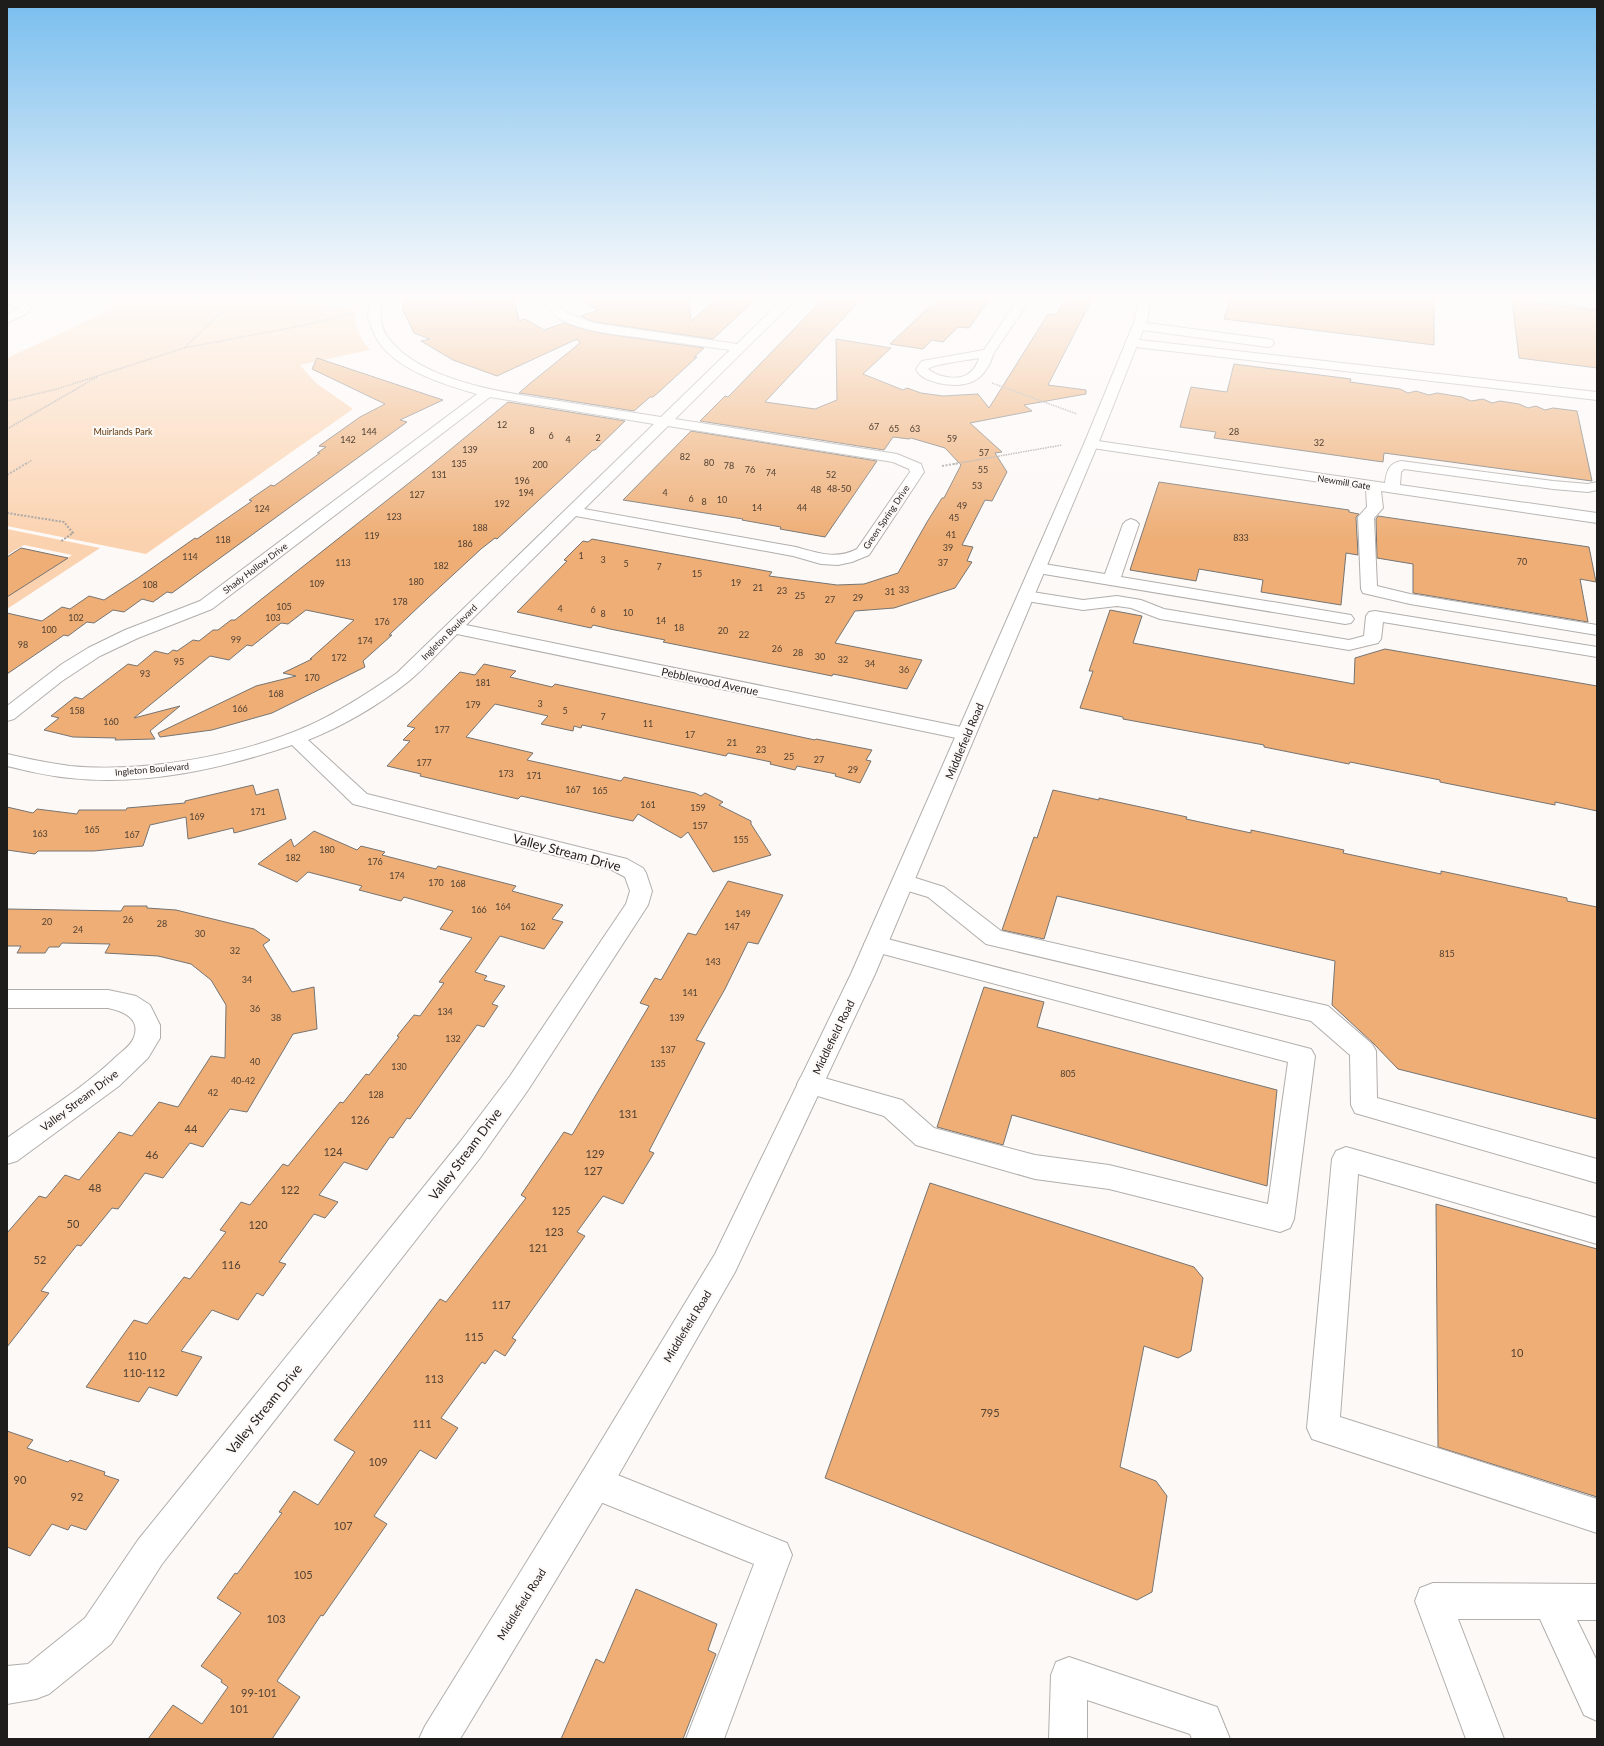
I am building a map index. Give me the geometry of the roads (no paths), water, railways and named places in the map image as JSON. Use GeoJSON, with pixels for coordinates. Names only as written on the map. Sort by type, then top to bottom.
{"type":"FeatureCollection","features":[{"type":"Feature","properties":{"kind":"street"},"geometry":{"type":"LineString","coordinates":[[436,376],[487,393],[664,421]]}},
{"type":"Feature","properties":{"kind":"street","name":"Ingleton Boulevard"},"geometry":{"type":"LineString","coordinates":[[7,760],[67,772],[162,770],[229,758],[295,738],[321,727],[374,698],[403,677],[710,376]]}},
{"type":"Feature","properties":{"kind":"street","name":"Middlefield Road"},"geometry":{"type":"LineString","coordinates":[[438,1739],[595,1483],[725,1263],[876,944],[1091,444],[1118,376]]}},
{"type":"Feature","properties":{"kind":"street"},"geometry":{"type":"LineString","coordinates":[[1452,376],[1597,396]]}},
{"type":"Feature","properties":{"kind":"street"},"geometry":{"type":"LineString","coordinates":[[1550,378],[1597,384]]}},
{"type":"Feature","properties":{"kind":"street","name":"Shady Hollow Drive"},"geometry":{"type":"LineString","coordinates":[[7,715],[92,653],[120,639],[172,620],[206,605],[487,393]]}},
{"type":"Feature","properties":{"kind":"street","name":"Green Spring Drive"},"geometry":{"type":"LineString","coordinates":[[572,511],[796,552],[811,558],[828,561],[840,560],[855,557],[863,552],[917,472],[916,467],[897,458],[664,421]]}},
{"type":"Feature","properties":{"kind":"street","name":"Newmill Gate"},"geometry":{"type":"LineString","coordinates":[[1091,444],[1597,518]]}},
{"type":"Feature","properties":{"kind":"street"},"geometry":{"type":"LineString","coordinates":[[1392,489],[1392,475],[1394,470],[1401,465],[1408,464],[1553,485],[1588,488],[1597,486]]}},
{"type":"Feature","properties":{"kind":"street"},"geometry":{"type":"LineString","coordinates":[[1373,486],[1375,508],[1366,517],[1369,589],[1410,599],[1597,630]]}},
{"type":"Feature","properties":{"kind":"street"},"geometry":{"type":"LineString","coordinates":[[1112,580],[1132,524]]}},
{"type":"Feature","properties":{"kind":"street"},"geometry":{"type":"LineString","coordinates":[[1038,568],[1345,619]]}},
{"type":"Feature","properties":{"kind":"street"},"geometry":{"type":"LineString","coordinates":[[1026,596],[1083,604],[1118,601],[1135,604],[1160,614],[1349,645],[1372,639],[1375,616],[1597,652]]}},
{"type":"Feature","properties":{"kind":"street"},"geometry":{"type":"LineString","coordinates":[[1250,629],[1252,604]]}},
{"type":"Feature","properties":{"kind":"street","name":"Pebblewood Avenue"},"geometry":{"type":"LineString","coordinates":[[453,628],[966,734]]}},
{"type":"Feature","properties":{"kind":"street","name":"Valley Stream Drive"},"geometry":{"type":"LineString","coordinates":[[7,1685],[36,1682],[98,1631],[150,1552],[470,1150],[519,1083],[637,905],[641,891],[635,873],[619,864],[360,799],[295,738]]}},
{"type":"Feature","properties":{"kind":"street"},"geometry":{"type":"LineString","coordinates":[[903,882],[936,892],[994,938],[1319,1013],[1363,1051],[1364,1105],[1597,1171]]}},
{"type":"Feature","properties":{"kind":"street"},"geometry":{"type":"LineString","coordinates":[[810,1084],[893,1108],[926,1137],[1035,1167],[1110,1177],[1280,1219],[1302,1056],[876,944]]}},
{"type":"Feature","properties":{"kind":"street","name":"Valley Stream Drive"},"geometry":{"type":"LineString","coordinates":[[7,999],[108,999],[128,1004],[141,1012],[148,1025],[147,1038],[139,1052],[110,1079],[7,1153]]}},
{"type":"Feature","properties":{"kind":"street"},"geometry":{"type":"LineString","coordinates":[[1597,1231],[1346,1159],[1323,1428],[1597,1516]]}},
{"type":"Feature","properties":{"kind":"street"},"geometry":{"type":"LineString","coordinates":[[595,1483],[775,1555],[705,1739]]}},
{"type":"Feature","properties":{"kind":"street"},"geometry":{"type":"LineString","coordinates":[[1485,1739],[1433,1601],[1597,1602]]}},
{"type":"Feature","properties":{"kind":"street"},"geometry":{"type":"LineString","coordinates":[[1550,1602],[1597,1702]]}},
{"type":"Feature","properties":{"kind":"street"},"geometry":{"type":"LineString","coordinates":[[1068,1739],[1069,1675],[1204,1720],[1211,1739]]}},
{"type":"Feature","properties":{"kind":"park label","name":"Muirlands Park"},"geometry":{"type":"Point","coordinates":[123,431]}}]}
